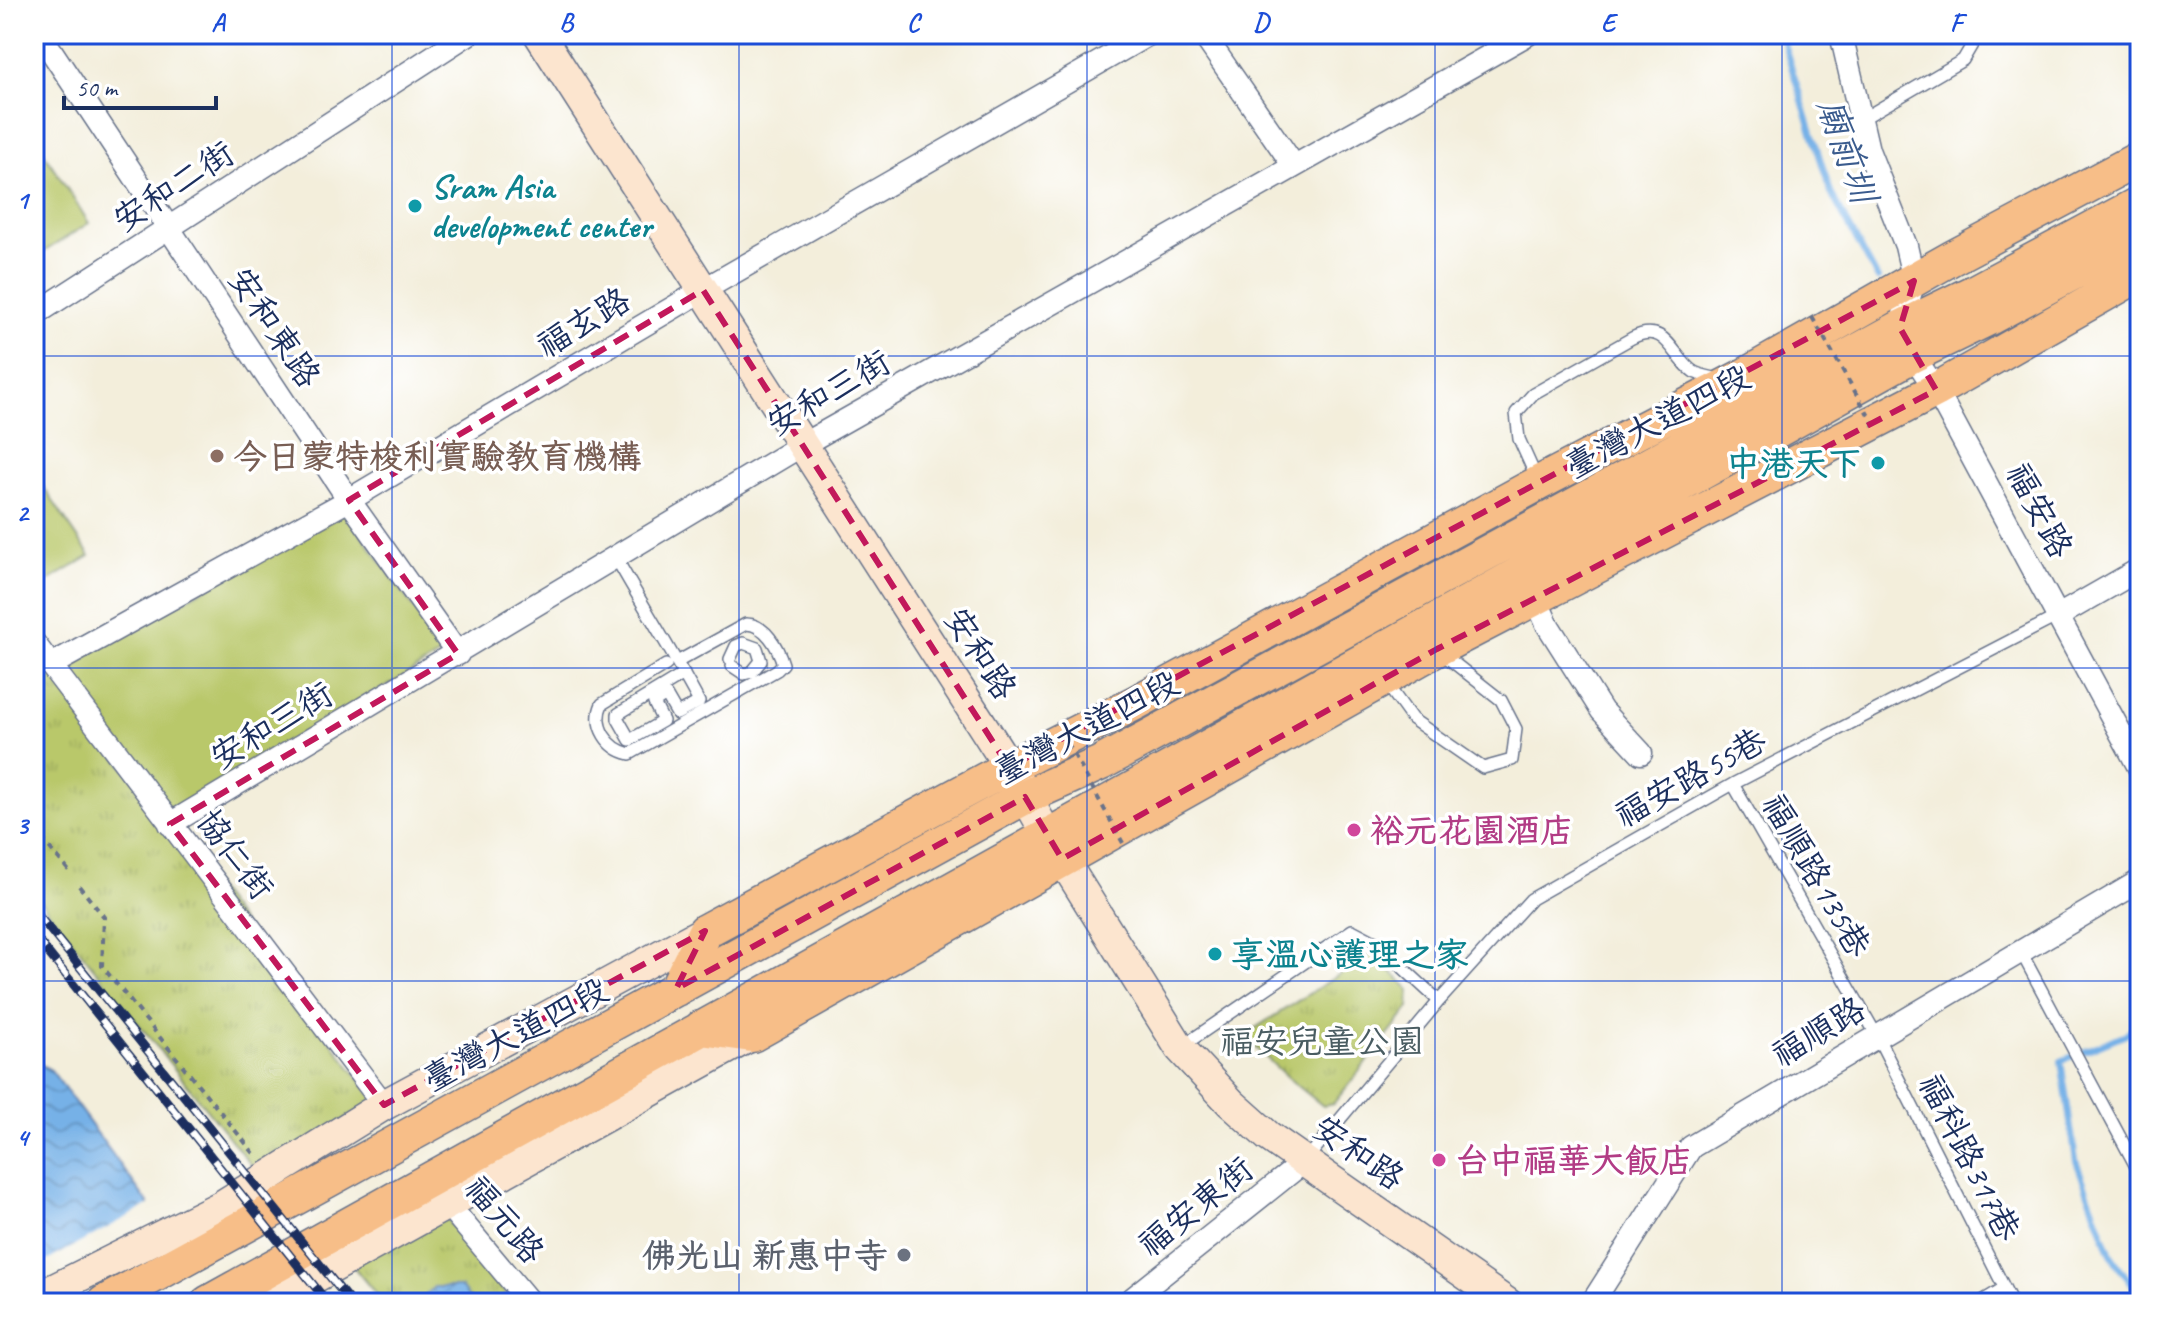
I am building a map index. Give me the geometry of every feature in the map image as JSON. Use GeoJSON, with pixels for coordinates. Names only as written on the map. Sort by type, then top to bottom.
{"type":"FeatureCollection","features":[{"type":"Feature","properties":{"kind":"main road","name":"安和路"},"geometry":{"type":"LineString","coordinates":[[539,34],[1009,767],[1055,848],[1180,1048],[1231,1103],[1268,1136],[1507,1303]]}},
{"type":"Feature","properties":{"kind":"main road","name":"臺灣大道四段"},"geometry":{"type":"LineString","coordinates":[[34,1299],[221,1206],[384,1105],[1009,767],[1137,702],[1539,483],[1742,377],[2140,158]]}},
{"type":"Feature","properties":{"kind":"main road","name":"臺灣大道四段"},"geometry":{"type":"LineString","coordinates":[[437,1191],[752,1035],[1055,848],[1906,342],[1974,292],[2140,203]]}},
{"type":"Feature","properties":{"kind":"main road","name":"臺灣大道四段"},"geometry":{"type":"LineString","coordinates":[[104,1303],[1025,797],[1101,763],[1906,342],[1989,318],[2140,237]]}},
{"type":"Feature","properties":{"kind":"main road","name":"臺灣大道四段"},"geometry":{"type":"LineString","coordinates":[[208,1303],[277,1293],[701,1028],[1055,848],[1936,390],[2140,274]]}},
{"type":"Feature","properties":{"kind":"main road"},"geometry":{"type":"LineString","coordinates":[[676,989],[705,931]]}},
{"type":"Feature","properties":{"kind":"main road"},"geometry":{"type":"LineString","coordinates":[[701,1028],[752,1035]]}},
{"type":"Feature","properties":{"kind":"street","name":"安和東路"},"geometry":{"type":"LineString","coordinates":[[40,34],[349,500],[458,654]]}},
{"type":"Feature","properties":{"kind":"street","name":"安和二街"},"geometry":{"type":"LineString","coordinates":[[34,315],[468,34]]}},
{"type":"Feature","properties":{"kind":"street","name":"福玄路"},"geometry":{"type":"LineString","coordinates":[[51,665],[349,500],[703,290],[1149,34]]}},
{"type":"Feature","properties":{"kind":"street"},"geometry":{"type":"LineString","coordinates":[[1203,34],[1294,166]]}},
{"type":"Feature","properties":{"kind":"street","name":"安和三街"},"geometry":{"type":"LineString","coordinates":[[170,824],[802,445],[1528,34]]}},
{"type":"Feature","properties":{"kind":"street"},"geometry":{"type":"LineString","coordinates":[[1841,34],[1868,150],[1906,246],[1914,281],[1906,342]]}},
{"type":"Feature","properties":{"kind":"street","name":"福安路"},"geometry":{"type":"LineString","coordinates":[[1906,342],[1936,390],[2140,769]]}},
{"type":"Feature","properties":{"kind":"street"},"geometry":{"type":"LineString","coordinates":[[2058,616],[2140,569]]}},
{"type":"Feature","properties":{"kind":"street"},"geometry":{"type":"LineString","coordinates":[[1536,599],[1547,624],[1602,711],[1641,753]]}},
{"type":"Feature","properties":{"kind":"street","name":"協仁街"},"geometry":{"type":"LineString","coordinates":[[34,643],[384,1105]]}},
{"type":"Feature","properties":{"kind":"street","name":"福順路"},"geometry":{"type":"LineString","coordinates":[[1592,1303],[1691,1147],[2140,881]]}},
{"type":"Feature","properties":{"kind":"street","name":"福安東街"},"geometry":{"type":"LineString","coordinates":[[1127,1303],[1305,1161]]}},
{"type":"Feature","properties":{"kind":"street","name":"福元路"},"geometry":{"type":"LineString","coordinates":[[437,1191],[530,1303]]}},
{"type":"Feature","properties":{"kind":"lane"},"geometry":{"type":"LineString","coordinates":[[1862,119],[1963,60],[1976,38],[1975,34]]}},
{"type":"Feature","properties":{"kind":"lane"},"geometry":{"type":"LineString","coordinates":[[1539,483],[1519,439],[1516,413],[1533,394],[1632,338],[1646,333],[1661,337],[1689,368],[1700,375],[1722,379],[1742,377]]}},
{"type":"Feature","properties":{"kind":"lane"},"geometry":{"type":"LineString","coordinates":[[616,558],[672,663],[684,674],[699,702],[677,714],[666,695],[654,703],[663,721],[630,740],[618,714],[684,674]]}},
{"type":"Feature","properties":{"kind":"lane","name":"福安路55巷"},"geometry":{"type":"LineString","coordinates":[[1305,1161],[1439,1001],[1531,899],[1733,784],[2058,616]]}},
{"type":"Feature","properties":{"kind":"lane"},"geometry":{"type":"LineString","coordinates":[[746,624],[754,624],[763,629],[783,664],[630,754],[618,751],[599,727],[597,716],[602,704],[672,663],[746,624]]}},
{"type":"Feature","properties":{"kind":"lane"},"geometry":{"type":"LineString","coordinates":[[1383,678],[1412,719],[1483,768],[1512,760],[1516,729],[1501,700],[1437,649]]}},
{"type":"Feature","properties":{"kind":"lane","name":"福順路135巷"},"geometry":{"type":"LineString","coordinates":[[1733,784],[1877,1036]]}},
{"type":"Feature","properties":{"kind":"lane"},"geometry":{"type":"LineString","coordinates":[[1180,1048],[1352,930],[1375,942],[1439,1001]]}},
{"type":"Feature","properties":{"kind":"lane"},"geometry":{"type":"LineString","coordinates":[[2021,952],[2140,1174]]}},
{"type":"Feature","properties":{"kind":"lane","name":"福科路317巷"},"geometry":{"type":"LineString","coordinates":[[1877,1036],[2012,1303]]}},
{"type":"Feature","properties":{"kind":"lane"},"geometry":{"type":"LineString","coordinates":[[1979,1303],[2004,1288]]}},
{"type":"Feature","properties":{"kind":"path"},"geometry":{"type":"LineString","coordinates":[[1812,317],[1877,430]]}},
{"type":"Feature","properties":{"kind":"path"},"geometry":{"type":"LineString","coordinates":[[1062,733],[1123,843]]}},
{"type":"Feature","properties":{"kind":"path"},"geometry":{"type":"LineString","coordinates":[[34,829],[69,871]]}},
{"type":"Feature","properties":{"kind":"path"},"geometry":{"type":"LineString","coordinates":[[79,886],[104,917],[102,966],[255,1155]]}},
{"type":"Feature","properties":{"kind":"highlighted area"},"geometry":{"type":"Polygon","coordinates":[[[1914,281],[1900,328],[1936,390],[1437,649],[1062,859],[1025,797],[676,989],[705,931],[384,1105],[170,824],[458,654],[349,500],[703,290],[1009,767],[1914,281]]]}},
{"type":"Feature","properties":{"kind":"green space"},"geometry":{"type":"Polygon","coordinates":[[[34,137],[89,223],[34,258],[34,137]]]}},
{"type":"Feature","properties":{"kind":"green space"},"geometry":{"type":"Polygon","coordinates":[[[34,473],[90,556],[34,590],[34,473]]]}},
{"type":"Feature","properties":{"kind":"green space"},"geometry":{"type":"Polygon","coordinates":[[[344,510],[445,652],[173,813],[62,669],[344,510]]]}},
{"type":"Feature","properties":{"kind":"green space"},"geometry":{"type":"Polygon","coordinates":[[[34,648],[376,1101],[256,1171],[34,893],[34,648]]]}},
{"type":"Feature","properties":{"kind":"green space","name":"福安兒童公園"},"geometry":{"type":"Polygon","coordinates":[[[1373,953],[1410,990],[1409,1009],[1333,1104],[1323,1106],[1243,1036],[1373,953]]]}},
{"type":"Feature","properties":{"kind":"green space"},"geometry":{"type":"Polygon","coordinates":[[[439,1209],[513,1303],[383,1303],[348,1260],[439,1209]]]}},
{"type":"Feature","properties":{"kind":"water"},"geometry":{"type":"Polygon","coordinates":[[[34,1061],[51,1070],[221,1303],[34,1303],[34,1061]]]}},
{"type":"Feature","properties":{"kind":"water"},"geometry":{"type":"Polygon","coordinates":[[[434,1287],[461,1287],[473,1303],[419,1303],[434,1287]]]}},
{"type":"Feature","properties":{"kind":"pier"},"geometry":{"type":"Polygon","coordinates":[[[153,1203],[225,1303],[34,1303],[34,1268],[153,1203]]]}},
{"type":"Feature","properties":{"kind":"waterway","name":"廟前圳"},"geometry":{"type":"LineString","coordinates":[[1781,34],[1831,193],[1878,279]]}},
{"type":"Feature","properties":{"kind":"waterway","name":"廟前圳"},"geometry":{"type":"LineString","coordinates":[[2140,1020],[2126,1034],[2061,1061],[2076,1161],[2111,1255],[2140,1296]]}},
{"type":"Feature","properties":{"kind":"railway"},"geometry":{"type":"LineString","coordinates":[[34,910],[351,1303]]}},
{"type":"Feature","properties":{"kind":"railway"},"geometry":{"type":"LineString","coordinates":[[34,935],[328,1303]]}},
{"type":"Feature","properties":{"kind":"place","name":"Sram Asia development center"},"geometry":{"type":"Point","coordinates":[415,206]}},
{"type":"Feature","properties":{"kind":"place","name":"今日蒙特梭利實驗教育機構"},"geometry":{"type":"Point","coordinates":[217,456]}},
{"type":"Feature","properties":{"kind":"place","name":"中港天下"},"geometry":{"type":"Point","coordinates":[1878,463]}},
{"type":"Feature","properties":{"kind":"place","name":"裕元花園酒店"},"geometry":{"type":"Point","coordinates":[1354,830]}},
{"type":"Feature","properties":{"kind":"place","name":"享溫心護理之家"},"geometry":{"type":"Point","coordinates":[1215,954]}},
{"type":"Feature","properties":{"kind":"place","name":"台中福華大飯店"},"geometry":{"type":"Point","coordinates":[1439,1160]}},
{"type":"Feature","properties":{"kind":"place","name":"佛光山 新惠中寺"},"geometry":{"type":"Point","coordinates":[904,1255]}}]}
